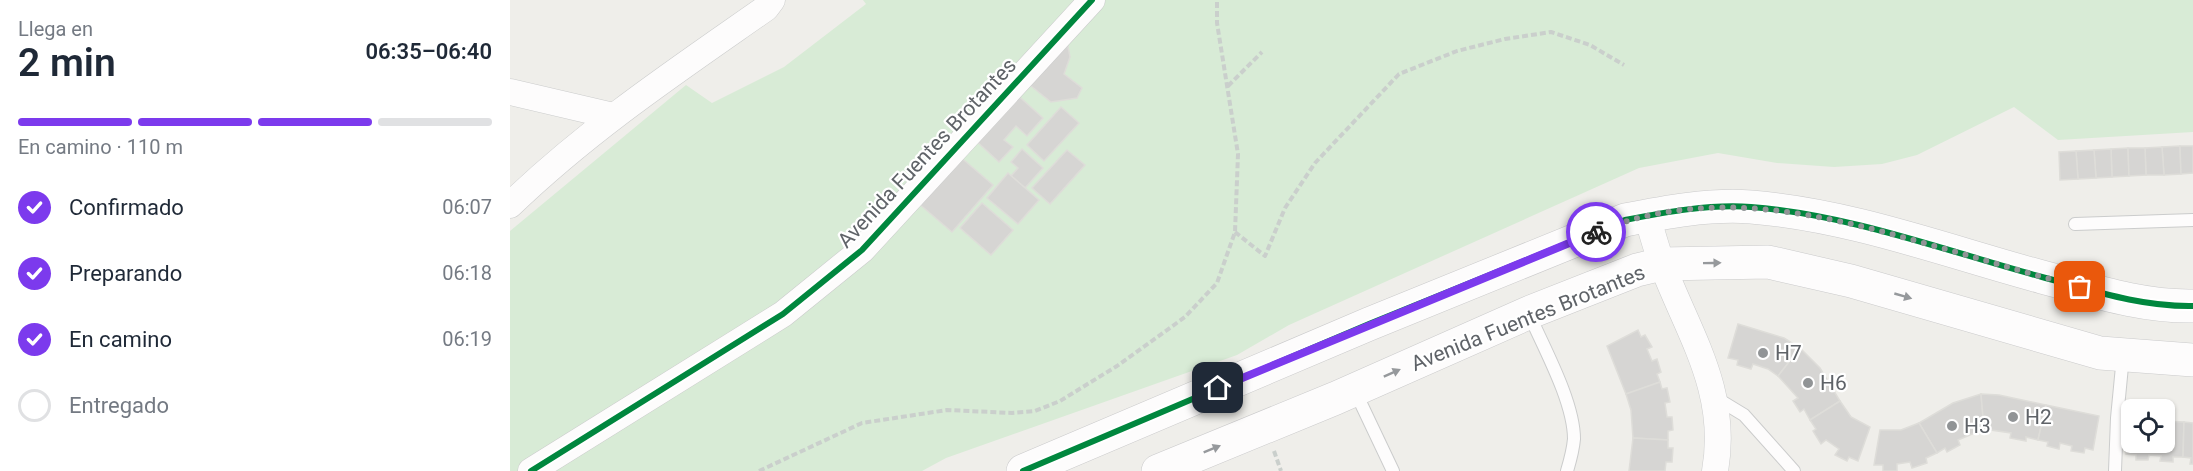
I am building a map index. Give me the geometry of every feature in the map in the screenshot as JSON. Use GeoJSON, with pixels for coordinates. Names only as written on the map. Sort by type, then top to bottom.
{"type":"FeatureCollection","features":[{"type":"Feature","properties":{"kind":"street"},"geometry":{"type":"LineString","coordinates":[[510,205],[539,177],[613,116],[766,8],[772,0]]}},
{"type":"Feature","properties":{"kind":"street","name":"Avenida Fuentes Brotantes"},"geometry":{"type":"LineString","coordinates":[[531,471],[783,314],[862,250],[1092,0]]}},
{"type":"Feature","properties":{"kind":"street"},"geometry":{"type":"LineString","coordinates":[[510,92],[613,116]]}},
{"type":"Feature","properties":{"kind":"street"},"geometry":{"type":"LineString","coordinates":[[1023,471],[1369,324],[1625,220],[1695,209],[1750,207],[1815,216],[1884,231],[2122,298],[2193,306]]}},
{"type":"Feature","properties":{"kind":"street"},"geometry":{"type":"LineString","coordinates":[[1647,216],[1662,264],[1705,366],[1715,397],[1718,435],[1715,471]]}},
{"type":"Feature","properties":{"kind":"street","name":"Avenida Fuentes Brotantes"},"geometry":{"type":"LineString","coordinates":[[1158,471],[1355,390],[1528,313],[1637,270],[1662,264],[1768,262],[1851,281],[2100,353],[2193,360]]}},
{"type":"Feature","properties":{"kind":"lane"},"geometry":{"type":"LineString","coordinates":[[2075,224],[2193,220]]}},
{"type":"Feature","properties":{"kind":"lane"},"geometry":{"type":"LineString","coordinates":[[1528,313],[1560,385],[1572,420],[1574,439],[1567,471]]}},
{"type":"Feature","properties":{"kind":"lane"},"geometry":{"type":"LineString","coordinates":[[2115,471],[2123,355]]}},
{"type":"Feature","properties":{"kind":"lane"},"geometry":{"type":"LineString","coordinates":[[1355,390],[1393,471]]}},
{"type":"Feature","properties":{"kind":"lane"},"geometry":{"type":"LineString","coordinates":[[1715,397],[1744,415],[1794,471]]}},
{"type":"Feature","properties":{"kind":"path"},"geometry":{"type":"LineString","coordinates":[[759,471],[862,423],[947,410],[1012,413],[1035,411],[1060,401],[1117,366],[1185,317],[1217,283],[1235,232],[1238,154],[1217,23],[1217,0]]}},
{"type":"Feature","properties":{"kind":"path"},"geometry":{"type":"LineString","coordinates":[[1235,232],[1265,256],[1286,208],[1315,163],[1399,74],[1456,51],[1505,39],[1551,32],[1590,45],[1624,65]]}},
{"type":"Feature","properties":{"kind":"path"},"geometry":{"type":"LineString","coordinates":[[1228,86],[1262,52]]}},
{"type":"Feature","properties":{"kind":"green space"},"geometry":{"type":"Polygon","coordinates":[[[863,0],[2193,0],[2193,132],[2058,140],[2014,107],[1917,155],[1882,164],[1834,167],[1777,163],[1718,153],[1639,168],[1289,325],[1237,355],[946,458],[922,471],[510,471],[510,231],[686,85],[712,103],[784,67],[866,4],[863,0]]]}},
{"type":"Feature","properties":{"kind":"building"},"geometry":{"type":"Polygon","coordinates":[[[1066,36],[1070,57],[1064,74],[1082,88],[1077,98],[1051,102],[1026,82],[1066,36]]]}},
{"type":"Feature","properties":{"kind":"building"},"geometry":{"type":"Polygon","coordinates":[[[1014,92],[1043,118],[1027,136],[1016,126],[1004,140],[1013,147],[999,162],[973,138],[1014,92]]]}},
{"type":"Feature","properties":{"kind":"building"},"geometry":{"type":"Polygon","coordinates":[[[1061,107],[1079,123],[1044,161],[1027,145],[1061,107]]]}},
{"type":"Feature","properties":{"kind":"building"},"geometry":{"type":"Polygon","coordinates":[[[2180,146],[2181,174],[2164,175],[2162,147],[2180,146]]]}},
{"type":"Feature","properties":{"kind":"building"},"geometry":{"type":"Polygon","coordinates":[[[2180,146],[2193,146],[2193,173],[2181,174],[2180,146]]]}},
{"type":"Feature","properties":{"kind":"building"},"geometry":{"type":"Polygon","coordinates":[[[2162,147],[2164,175],[2146,175],[2145,148],[2162,147]]]}},
{"type":"Feature","properties":{"kind":"building"},"geometry":{"type":"Polygon","coordinates":[[[2128,148],[2129,176],[2112,177],[2111,149],[2128,148]]]}},
{"type":"Feature","properties":{"kind":"building"},"geometry":{"type":"Polygon","coordinates":[[[2128,148],[2145,148],[2146,175],[2129,176],[2128,148]]]}},
{"type":"Feature","properties":{"kind":"building"},"geometry":{"type":"Polygon","coordinates":[[[1022,149],[1043,168],[1025,188],[1011,176],[1018,168],[1011,162],[1022,149]]]}},
{"type":"Feature","properties":{"kind":"building"},"geometry":{"type":"Polygon","coordinates":[[[2111,149],[2112,177],[2096,178],[2094,150],[2111,149]]]}},
{"type":"Feature","properties":{"kind":"building"},"geometry":{"type":"Polygon","coordinates":[[[1067,150],[1085,165],[1050,204],[1032,188],[1067,150]]]}},
{"type":"Feature","properties":{"kind":"building"},"geometry":{"type":"Polygon","coordinates":[[[2094,150],[2096,178],[2078,179],[2076,151],[2094,150]]]}},
{"type":"Feature","properties":{"kind":"building"},"geometry":{"type":"Polygon","coordinates":[[[2076,151],[2078,179],[2060,180],[2059,152],[2076,151]]]}},
{"type":"Feature","properties":{"kind":"building"},"geometry":{"type":"Polygon","coordinates":[[[958,155],[993,185],[952,232],[917,202],[958,155]]]}},
{"type":"Feature","properties":{"kind":"building"},"geometry":{"type":"Polygon","coordinates":[[[1008,173],[1039,200],[1018,224],[987,198],[1008,173]]]}},
{"type":"Feature","properties":{"kind":"building"},"geometry":{"type":"Polygon","coordinates":[[[982,203],[1013,230],[991,255],[960,228],[982,203]]]}},
{"type":"Feature","properties":{"kind":"building","name":"H7"},"geometry":{"type":"Polygon","coordinates":[[[1738,324],[1784,338],[1800,348],[1778,376],[1768,369],[1753,364],[1751,369],[1737,365],[1738,360],[1728,358],[1738,324]]]}},
{"type":"Feature","properties":{"kind":"building"},"geometry":{"type":"Polygon","coordinates":[[[1638,330],[1641,337],[1645,335],[1652,347],[1647,349],[1652,361],[1657,359],[1661,372],[1657,374],[1660,382],[1626,394],[1607,346],[1638,330]]]}},
{"type":"Feature","properties":{"kind":"building","name":"H6"},"geometry":{"type":"Polygon","coordinates":[[[1800,348],[1820,368],[1840,401],[1810,420],[1804,409],[1800,412],[1793,401],[1798,398],[1778,376],[1800,348]]]}},
{"type":"Feature","properties":{"kind":"building"},"geometry":{"type":"Polygon","coordinates":[[[1660,382],[1662,389],[1667,388],[1670,402],[1665,403],[1667,417],[1672,417],[1673,430],[1668,431],[1668,440],[1633,438],[1631,410],[1626,394],[1660,382]]]}},
{"type":"Feature","properties":{"kind":"building","name":"H3"},"geometry":{"type":"Polygon","coordinates":[[[1981,394],[1984,429],[1958,440],[1960,445],[1947,452],[1945,448],[1937,453],[1919,423],[1953,403],[1981,394]]]}},
{"type":"Feature","properties":{"kind":"building","name":"H2"},"geometry":{"type":"Polygon","coordinates":[[[1981,394],[1999,395],[2046,405],[2038,440],[2026,437],[2026,441],[2010,438],[2011,433],[1984,429],[1981,394]]]}},
{"type":"Feature","properties":{"kind":"building"},"geometry":{"type":"Polygon","coordinates":[[[1840,401],[1851,417],[1870,427],[1858,461],[1849,457],[1847,461],[1835,455],[1839,449],[1826,440],[1821,444],[1813,431],[1816,429],[1810,420],[1840,401]]]}},
{"type":"Feature","properties":{"kind":"building"},"geometry":{"type":"Polygon","coordinates":[[[2046,405],[2099,416],[2093,450],[2085,448],[2084,453],[2071,451],[2072,446],[2060,443],[2059,449],[2047,446],[2048,442],[2038,440],[2046,405]]]}},
{"type":"Feature","properties":{"kind":"building"},"geometry":{"type":"Polygon","coordinates":[[[2175,422],[2184,422],[2183,457],[2173,457],[2173,462],[2160,461],[2161,456],[2149,455],[2148,460],[2136,460],[2136,455],[2126,454],[2175,453],[2175,422]]]}},
{"type":"Feature","properties":{"kind":"building"},"geometry":{"type":"Polygon","coordinates":[[[2184,422],[2193,423],[2193,464],[2190,464],[2191,458],[2183,457],[2184,422]]]}},
{"type":"Feature","properties":{"kind":"building"},"geometry":{"type":"Polygon","coordinates":[[[1919,423],[1937,453],[1926,458],[1927,463],[1912,468],[1910,462],[1897,464],[1897,471],[1883,471],[1883,465],[1874,465],[1880,430],[1901,430],[1919,423]]]}},
{"type":"Feature","properties":{"kind":"building"},"geometry":{"type":"Polygon","coordinates":[[[1633,438],[1668,440],[1668,448],[1673,448],[1672,462],[1666,462],[1665,471],[1629,471],[1633,438]]]}},
{"type":"Feature","properties":{"kind":"cycle path"},"geometry":{"type":"LineString","coordinates":[[531,471],[783,314],[862,250],[1092,0]]}},
{"type":"Feature","properties":{"kind":"cycle path"},"geometry":{"type":"LineString","coordinates":[[1023,471],[1369,324],[1625,220],[1672,212],[1735,206],[1788,211],[1898,235],[2116,297],[2154,304],[2193,306]]}},
{"type":"Feature","properties":{"kind":"way so far"},"geometry":{"type":"LineString","coordinates":[[1596,232],[1625,220],[1662,212],[1750,207],[1815,216],[1884,231],[2080,287]]}},
{"type":"Feature","properties":{"kind":"place","name":"H7"},"geometry":{"type":"Point","coordinates":[1763,353]}},
{"type":"Feature","properties":{"kind":"place","name":"H6"},"geometry":{"type":"Point","coordinates":[1808,383]}},
{"type":"Feature","properties":{"kind":"place","name":"H2"},"geometry":{"type":"Point","coordinates":[2013,417]}},
{"type":"Feature","properties":{"kind":"place","name":"H3"},"geometry":{"type":"Point","coordinates":[1952,426]}},
{"type":"Feature","properties":{"kind":"route"},"geometry":{"type":"LineString","coordinates":[[1218,388],[1596,232]]}}]}
